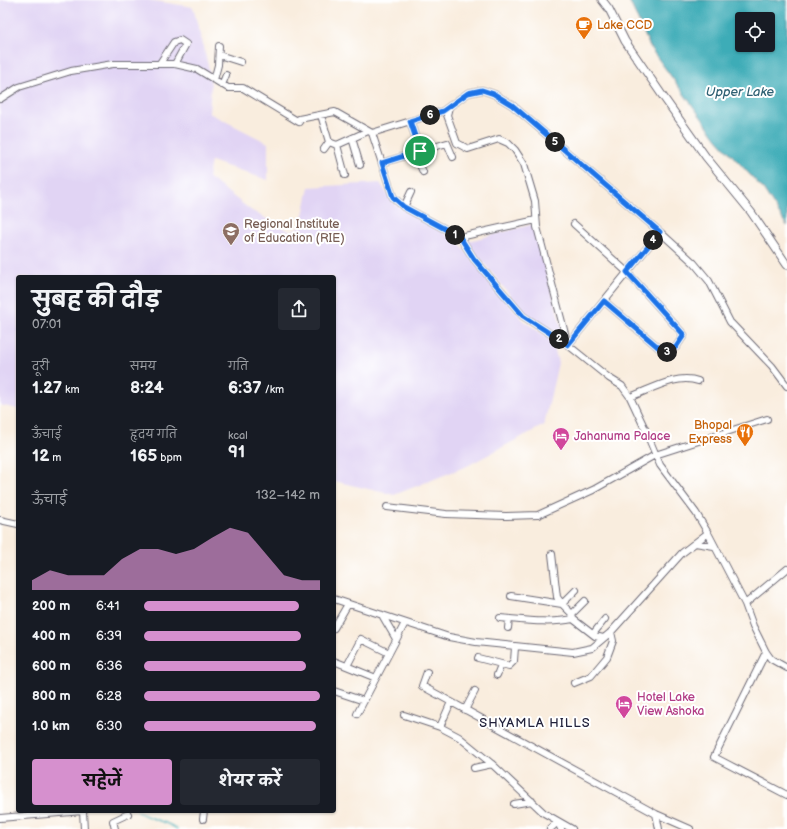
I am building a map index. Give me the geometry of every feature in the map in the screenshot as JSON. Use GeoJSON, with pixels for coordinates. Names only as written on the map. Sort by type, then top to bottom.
{"type":"FeatureCollection","features":[{"type":"Feature","properties":{"kind":"street"},"geometry":{"type":"LineString","coordinates":[[602,0],[609,9],[625,41],[662,95],[706,157],[750,212],[787,265]]}},
{"type":"Feature","properties":{"kind":"street"},"geometry":{"type":"LineString","coordinates":[[160,63],[174,42],[180,40],[186,44],[175,64]]}},
{"type":"Feature","properties":{"kind":"street"},"geometry":{"type":"LineString","coordinates":[[214,80],[218,65],[219,46]]}},
{"type":"Feature","properties":{"kind":"street"},"geometry":{"type":"LineString","coordinates":[[219,55],[241,62]]}},
{"type":"Feature","properties":{"kind":"street"},"geometry":{"type":"LineString","coordinates":[[0,99],[19,86],[71,71],[113,64],[175,64],[197,68],[228,88],[243,88],[299,122],[299,120],[335,112],[370,132],[393,197],[404,207],[460,237],[474,259],[523,316],[568,345],[608,378],[622,386],[630,397],[660,465],[696,513],[708,533],[745,604],[753,626],[766,652],[771,659],[787,668]]}},
{"type":"Feature","properties":{"kind":"street"},"geometry":{"type":"LineString","coordinates":[[222,85],[226,75]]}},
{"type":"Feature","properties":{"kind":"street"},"geometry":{"type":"LineString","coordinates":[[329,142],[337,145],[370,132],[443,111],[468,93],[482,90],[494,94],[512,105],[694,263],[709,281],[730,322],[772,366],[787,386]]}},
{"type":"Feature","properties":{"kind":"street"},"geometry":{"type":"LineString","coordinates":[[449,107],[447,115],[457,143],[468,149],[499,139],[508,143],[515,150],[524,164],[534,201],[536,220],[568,345]]}},
{"type":"Feature","properties":{"kind":"street"},"geometry":{"type":"LineString","coordinates":[[321,115],[329,142]]}},
{"type":"Feature","properties":{"kind":"street"},"geometry":{"type":"LineString","coordinates":[[410,121],[423,172]]}},
{"type":"Feature","properties":{"kind":"street"},"geometry":{"type":"LineString","coordinates":[[352,138],[360,165]]}},
{"type":"Feature","properties":{"kind":"street"},"geometry":{"type":"LineString","coordinates":[[324,149],[329,142]]}},
{"type":"Feature","properties":{"kind":"street"},"geometry":{"type":"LineString","coordinates":[[382,163],[446,143],[453,157]]}},
{"type":"Feature","properties":{"kind":"street"},"geometry":{"type":"LineString","coordinates":[[337,145],[345,175]]}},
{"type":"Feature","properties":{"kind":"street"},"geometry":{"type":"LineString","coordinates":[[404,207],[411,192]]}},
{"type":"Feature","properties":{"kind":"street"},"geometry":{"type":"LineString","coordinates":[[460,237],[536,220]]}},
{"type":"Feature","properties":{"kind":"street"},"geometry":{"type":"LineString","coordinates":[[574,224],[627,272],[684,335],[676,347],[665,353],[604,301]]}},
{"type":"Feature","properties":{"kind":"street"},"geometry":{"type":"LineString","coordinates":[[568,345],[660,232]]}},
{"type":"Feature","properties":{"kind":"street"},"geometry":{"type":"LineString","coordinates":[[630,397],[676,379],[694,379],[698,381]]}},
{"type":"Feature","properties":{"kind":"street"},"geometry":{"type":"LineString","coordinates":[[387,507],[446,514],[506,516],[538,515],[593,490],[655,455],[767,419]]}},
{"type":"Feature","properties":{"kind":"street"},"geometry":{"type":"LineString","coordinates":[[0,520],[16,524]]}},
{"type":"Feature","properties":{"kind":"street"},"geometry":{"type":"LineString","coordinates":[[336,601],[405,622],[448,637],[515,647],[573,652],[592,648],[611,632],[682,553],[708,533]]}},
{"type":"Feature","properties":{"kind":"street"},"geometry":{"type":"LineString","coordinates":[[695,543],[714,546]]}},
{"type":"Feature","properties":{"kind":"street"},"geometry":{"type":"LineString","coordinates":[[552,554],[557,597],[573,616],[593,634],[603,638]]}},
{"type":"Feature","properties":{"kind":"street"},"geometry":{"type":"LineString","coordinates":[[745,604],[787,569]]}},
{"type":"Feature","properties":{"kind":"street"},"geometry":{"type":"LineString","coordinates":[[562,604],[576,590]]}},
{"type":"Feature","properties":{"kind":"street"},"geometry":{"type":"LineString","coordinates":[[511,596],[562,604]]}},
{"type":"Feature","properties":{"kind":"street"},"geometry":{"type":"LineString","coordinates":[[500,618],[562,621],[573,616],[585,601]]}},
{"type":"Feature","properties":{"kind":"street"},"geometry":{"type":"LineString","coordinates":[[336,625],[348,604]]}},
{"type":"Feature","properties":{"kind":"street"},"geometry":{"type":"LineString","coordinates":[[382,615],[396,639]]}},
{"type":"Feature","properties":{"kind":"street"},"geometry":{"type":"LineString","coordinates":[[508,628],[509,619]]}},
{"type":"Feature","properties":{"kind":"street"},"geometry":{"type":"LineString","coordinates":[[593,634],[605,619]]}},
{"type":"Feature","properties":{"kind":"street"},"geometry":{"type":"LineString","coordinates":[[357,714],[405,622]]}},
{"type":"Feature","properties":{"kind":"street"},"geometry":{"type":"LineString","coordinates":[[574,683],[591,676],[607,657],[614,641],[611,632]]}},
{"type":"Feature","properties":{"kind":"street"},"geometry":{"type":"LineString","coordinates":[[347,666],[361,640],[389,653]]}},
{"type":"Feature","properties":{"kind":"street"},"geometry":{"type":"LineString","coordinates":[[478,658],[509,666],[514,661],[515,647]]}},
{"type":"Feature","properties":{"kind":"street"},"geometry":{"type":"LineString","coordinates":[[766,652],[714,757],[787,795]]}},
{"type":"Feature","properties":{"kind":"street"},"geometry":{"type":"LineString","coordinates":[[336,662],[376,678]]}},
{"type":"Feature","properties":{"kind":"street"},"geometry":{"type":"LineString","coordinates":[[498,675],[502,664]]}},
{"type":"Feature","properties":{"kind":"street"},"geometry":{"type":"LineString","coordinates":[[428,672],[422,686],[656,814],[690,829]]}},
{"type":"Feature","properties":{"kind":"street"},"geometry":{"type":"LineString","coordinates":[[465,710],[475,691]]}},
{"type":"Feature","properties":{"kind":"street"},"geometry":{"type":"LineString","coordinates":[[336,692],[364,701]]}},
{"type":"Feature","properties":{"kind":"street"},"geometry":{"type":"LineString","coordinates":[[440,727],[451,702]]}},
{"type":"Feature","properties":{"kind":"street"},"geometry":{"type":"LineString","coordinates":[[404,715],[440,727],[459,737],[492,764],[544,813],[572,829]]}},
{"type":"Feature","properties":{"kind":"street"},"geometry":{"type":"LineString","coordinates":[[474,768],[492,764]]}},
{"type":"Feature","properties":{"kind":"street"},"geometry":{"type":"LineString","coordinates":[[514,804],[532,801]]}},
{"type":"Feature","properties":{"kind":"street"},"geometry":{"type":"LineString","coordinates":[[0,818],[59,813]]}},
{"type":"Feature","properties":{"kind":"street"},"geometry":{"type":"LineString","coordinates":[[83,813],[84,829]]}},
{"type":"Feature","properties":{"kind":"street"},"geometry":{"type":"LineString","coordinates":[[203,819],[204,813]]}},
{"type":"Feature","properties":{"kind":"street"},"geometry":{"type":"LineString","coordinates":[[115,829],[113,821],[128,814]]}},
{"type":"Feature","properties":{"kind":"street"},"geometry":{"type":"LineString","coordinates":[[656,814],[659,829]]}},
{"type":"Feature","properties":{"kind":"street"},"geometry":{"type":"LineString","coordinates":[[550,829],[558,822]]}},
{"type":"Feature","properties":{"kind":"street"},"geometry":{"type":"LineString","coordinates":[[558,822],[561,829]]}},
{"type":"Feature","properties":{"kind":"shaded area","name":"Regional Institute of Education (RIE)"},"geometry":{"type":"Polygon","coordinates":[[[0,0],[149,0],[193,7],[209,69],[211,86],[209,113],[268,143],[268,180],[211,161],[208,177],[252,211],[291,232],[301,225],[309,187],[380,183],[394,204],[457,241],[524,321],[553,342],[558,363],[544,425],[467,466],[394,495],[336,481],[336,275],[16,275],[16,409],[0,405],[0,0]]]}},
{"type":"Feature","properties":{"kind":"shaded area"},"geometry":{"type":"Polygon","coordinates":[[[534,224],[563,337],[523,311],[469,245],[469,241],[534,224]]]}},
{"type":"Feature","properties":{"kind":"water","name":"Upper Lake"},"geometry":{"type":"Polygon","coordinates":[[[629,0],[787,0],[787,226],[764,190],[717,139],[651,49],[629,0]]]}},
{"type":"Feature","properties":{"kind":"waterway"},"geometry":{"type":"LineString","coordinates":[[140,813],[177,829]]}},
{"type":"Feature","properties":{"kind":"place","name":"Lake CCD"},"geometry":{"type":"Point","coordinates":[584,40]}},
{"type":"Feature","properties":{"kind":"place","name":"Regional Institute of Education (RIE)"},"geometry":{"type":"Point","coordinates":[231,246]}},
{"type":"Feature","properties":{"kind":"place","name":"Bhopal Express"},"geometry":{"type":"Point","coordinates":[745,447]}},
{"type":"Feature","properties":{"kind":"place","name":"Jahanuma Palace"},"geometry":{"type":"Point","coordinates":[561,451]}},
{"type":"Feature","properties":{"kind":"place","name":"Hotel Lake View Ashoka"},"geometry":{"type":"Point","coordinates":[624,719]}},
{"type":"Feature","properties":{"kind":"district","name":"SHYAMLA HILLS"},"geometry":{"type":"Point","coordinates":[535,723]}},
{"type":"Feature","properties":{"kind":"route"},"geometry":{"type":"LineString","coordinates":[[482,90],[494,94],[512,105],[660,232],[627,272],[684,335],[676,347],[665,353],[604,301],[568,345],[523,316],[474,259],[460,237],[404,207],[393,197],[382,163],[420,151],[410,121],[443,111],[468,93],[482,90]]}}]}
